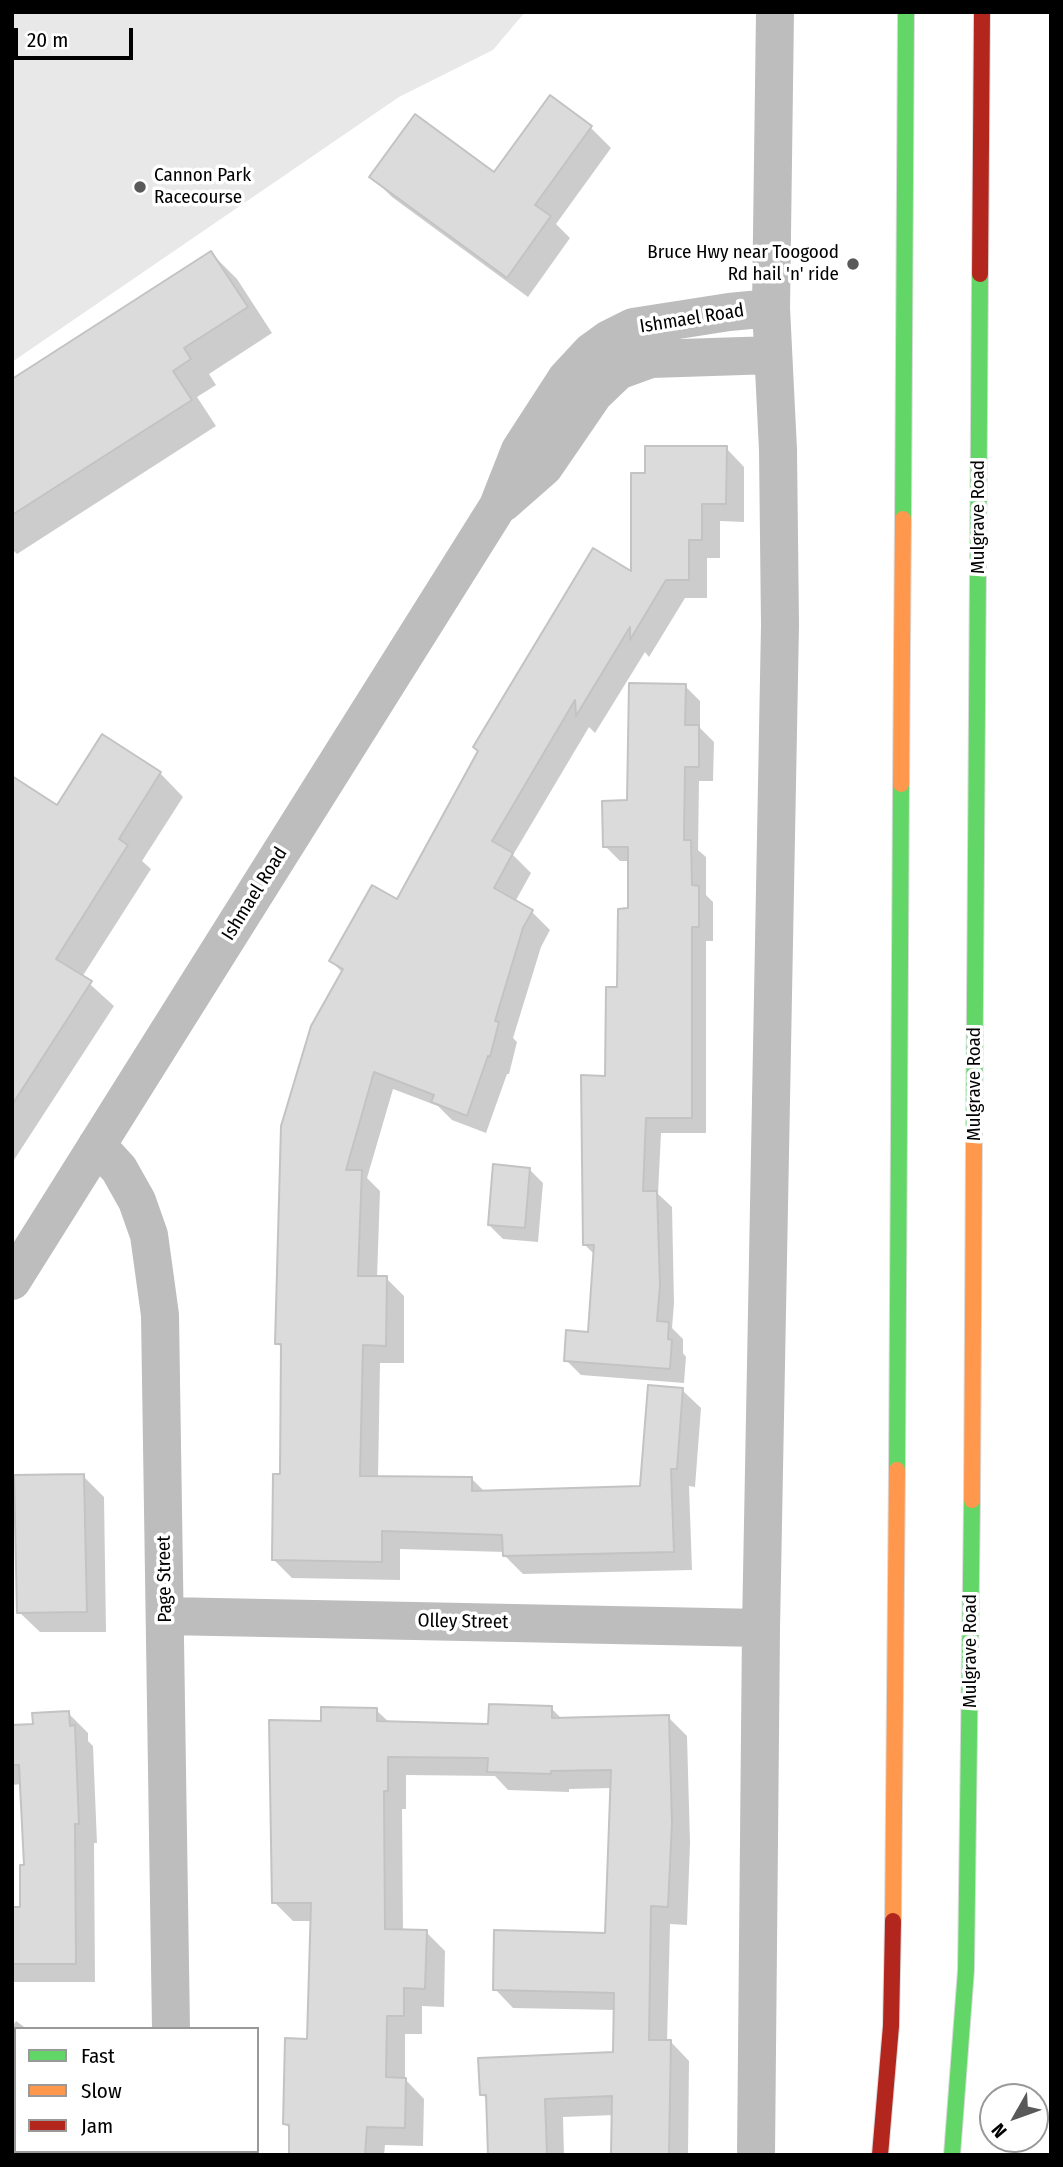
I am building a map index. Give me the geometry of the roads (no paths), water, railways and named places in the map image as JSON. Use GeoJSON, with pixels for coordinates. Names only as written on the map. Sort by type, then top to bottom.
{"type":"FeatureCollection","features":[{"type":"Feature","properties":{"kind":"main road"},"geometry":{"type":"LineString","coordinates":[[880,2155],[891,2026],[894,1883],[906,12]]}},
{"type":"Feature","properties":{"kind":"main road","name":"Mulgrave Road"},"geometry":{"type":"LineString","coordinates":[[952,2155],[966,1970],[970,1772],[982,12]]}},
{"type":"Feature","properties":{"kind":"street"},"geometry":{"type":"LineString","coordinates":[[755,2155],[761,1628],[780,625],[778,450],[771,308],[775,12]]}},
{"type":"Feature","properties":{"kind":"street","name":"Ishmael Road"},"geometry":{"type":"LineString","coordinates":[[12,1282],[498,506],[520,450],[577,366],[609,339],[633,327],[771,308]]}},
{"type":"Feature","properties":{"kind":"street","name":"Ishmael Road"},"geometry":{"type":"LineString","coordinates":[[498,506],[544,467],[594,394],[618,371],[651,359],[773,355]]}},
{"type":"Feature","properties":{"kind":"street","name":"Page Street"},"geometry":{"type":"LineString","coordinates":[[97,1145],[119,1169],[137,1201],[149,1235],[160,1315],[171,2027]]}},
{"type":"Feature","properties":{"kind":"street","name":"Olley Street"},"geometry":{"type":"LineString","coordinates":[[166,1616],[761,1628]]}},
{"type":"Feature","properties":{"kind":"place","name":"Cannon Park Racecourse"},"geometry":{"type":"Point","coordinates":[140,187]}},
{"type":"Feature","properties":{"kind":"place","name":"Bruce Hwy near Toogood Rd hail 'n' ride"},"geometry":{"type":"Point","coordinates":[853,264]}}]}
